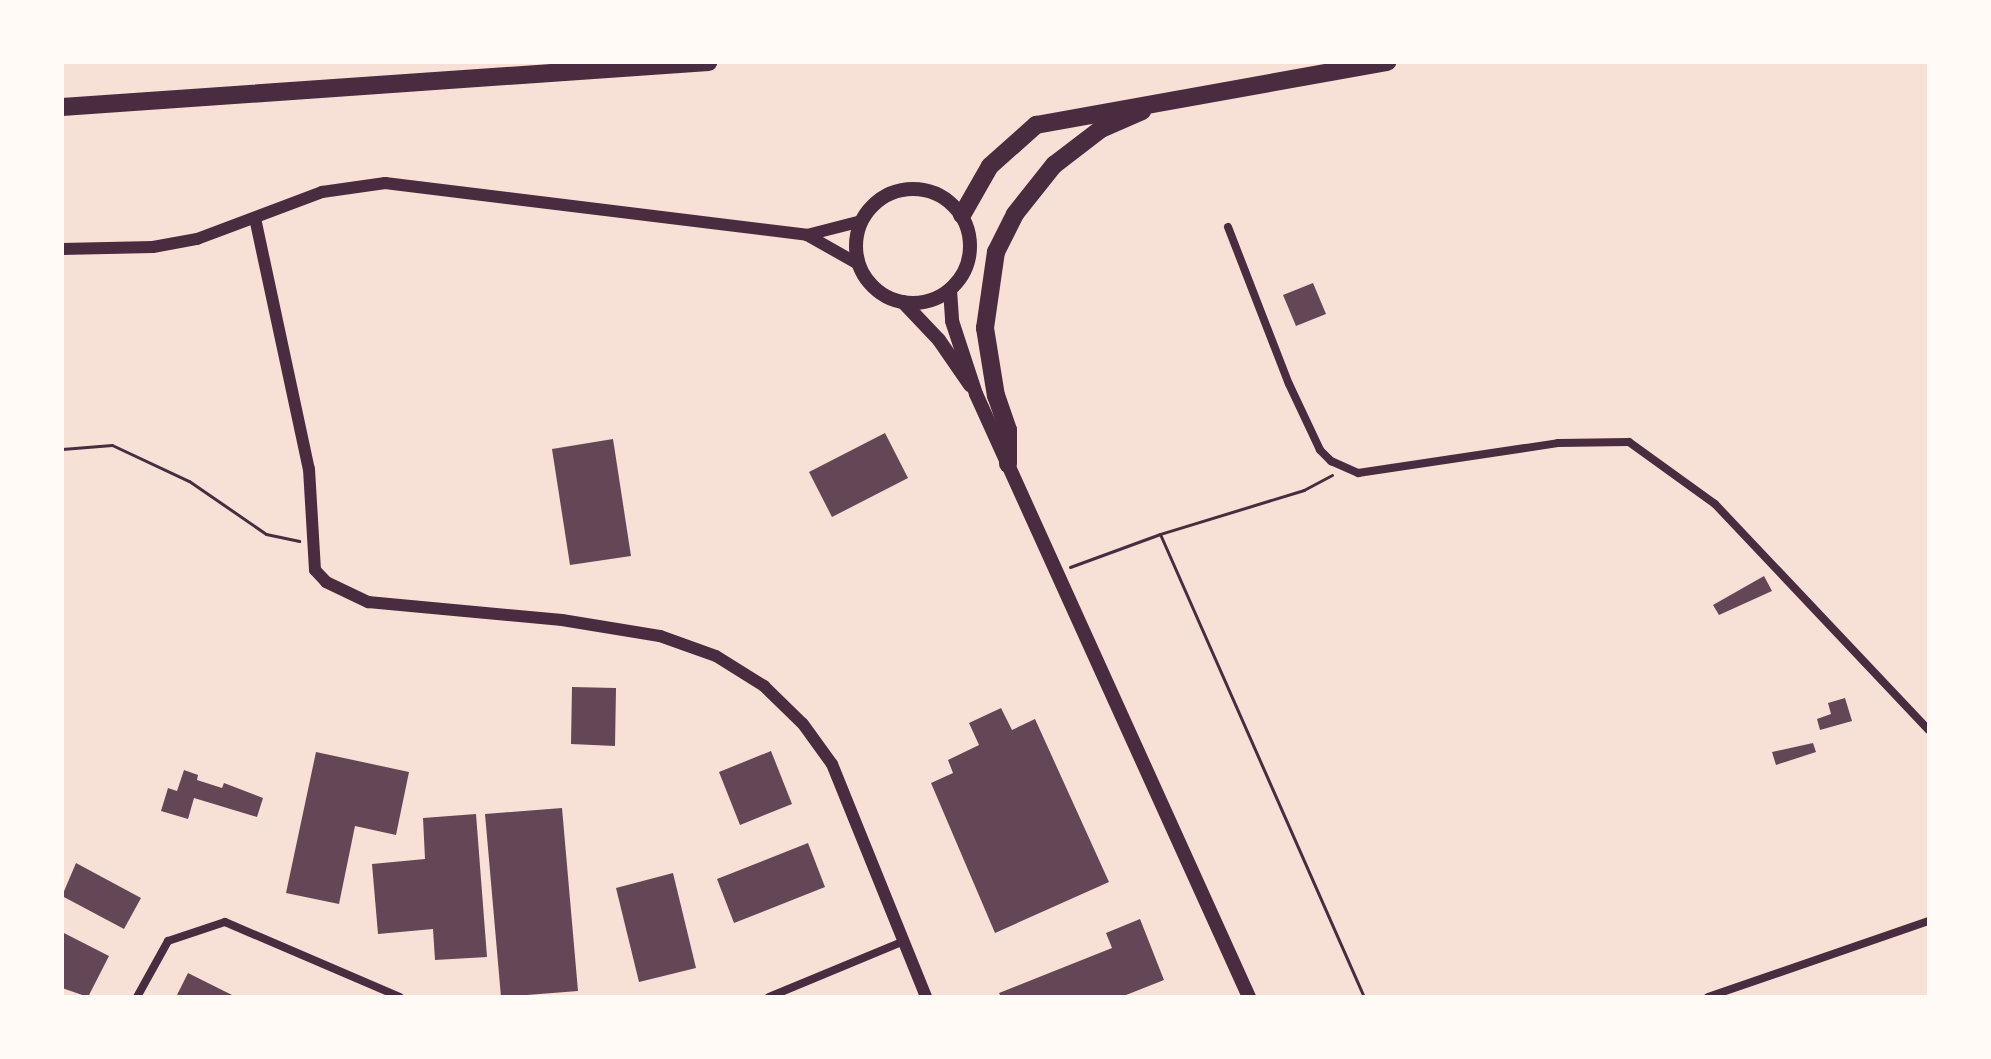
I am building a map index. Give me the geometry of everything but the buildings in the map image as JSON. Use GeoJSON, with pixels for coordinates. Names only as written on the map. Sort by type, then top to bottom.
{"type":"FeatureCollection","features":[{"type":"Feature","properties":{"kind":"highway"},"geometry":{"type":"LineString","coordinates":[[62,107],[708,62]]}},
{"type":"Feature","properties":{"kind":"highway"},"geometry":{"type":"LineString","coordinates":[[962,215],[990,166],[1036,125],[1387,62]]}},
{"type":"Feature","properties":{"kind":"highway"},"geometry":{"type":"LineString","coordinates":[[1008,464],[1008,430],[996,396],[985,328],[996,252],[1036,185],[1075,146],[1135,113],[1184,97]]}},
{"type":"Feature","properties":{"kind":"main road"},"geometry":{"type":"LineString","coordinates":[[976,394],[939,340],[903,302],[873,287],[860,265],[856,242],[862,221],[886,196],[913,189],[941,196],[962,215],[970,255],[950,290],[952,321],[976,394],[1249,997]]}},
{"type":"Feature","properties":{"kind":"main road"},"geometry":{"type":"LineString","coordinates":[[903,302],[928,301],[950,290]]}},
{"type":"Feature","properties":{"kind":"street"},"geometry":{"type":"LineString","coordinates":[[62,249],[153,247],[197,239],[322,192],[385,183],[807,235],[862,221]]}},
{"type":"Feature","properties":{"kind":"street"},"geometry":{"type":"LineString","coordinates":[[255,218],[309,469],[310,540],[315,570],[326,582],[368,602],[548,618],[660,636],[716,656],[764,686],[803,724],[832,764],[926,997]]}},
{"type":"Feature","properties":{"kind":"street"},"geometry":{"type":"LineString","coordinates":[[1228,227],[1320,450],[1342,467],[1358,473],[1558,443],[1629,442],[1715,504],[1929,730]]}},
{"type":"Feature","properties":{"kind":"street"},"geometry":{"type":"LineString","coordinates":[[807,235],[860,265]]}},
{"type":"Feature","properties":{"kind":"street"},"geometry":{"type":"LineString","coordinates":[[1708,997],[1929,921]]}},
{"type":"Feature","properties":{"kind":"street"},"geometry":{"type":"LineString","coordinates":[[137,997],[168,941],[225,922],[400,997]]}},
{"type":"Feature","properties":{"kind":"street"},"geometry":{"type":"LineString","coordinates":[[769,997],[902,942]]}},
{"type":"Feature","properties":{"kind":"path"},"geometry":{"type":"LineString","coordinates":[[62,449],[112,445],[189,481],[266,534],[283,541],[310,540]]}},
{"type":"Feature","properties":{"kind":"path"},"geometry":{"type":"LineString","coordinates":[[1057,572],[1160,534],[1304,490],[1342,467]]}},
{"type":"Feature","properties":{"kind":"path"},"geometry":{"type":"LineString","coordinates":[[1160,534],[1364,997]]}}]}
